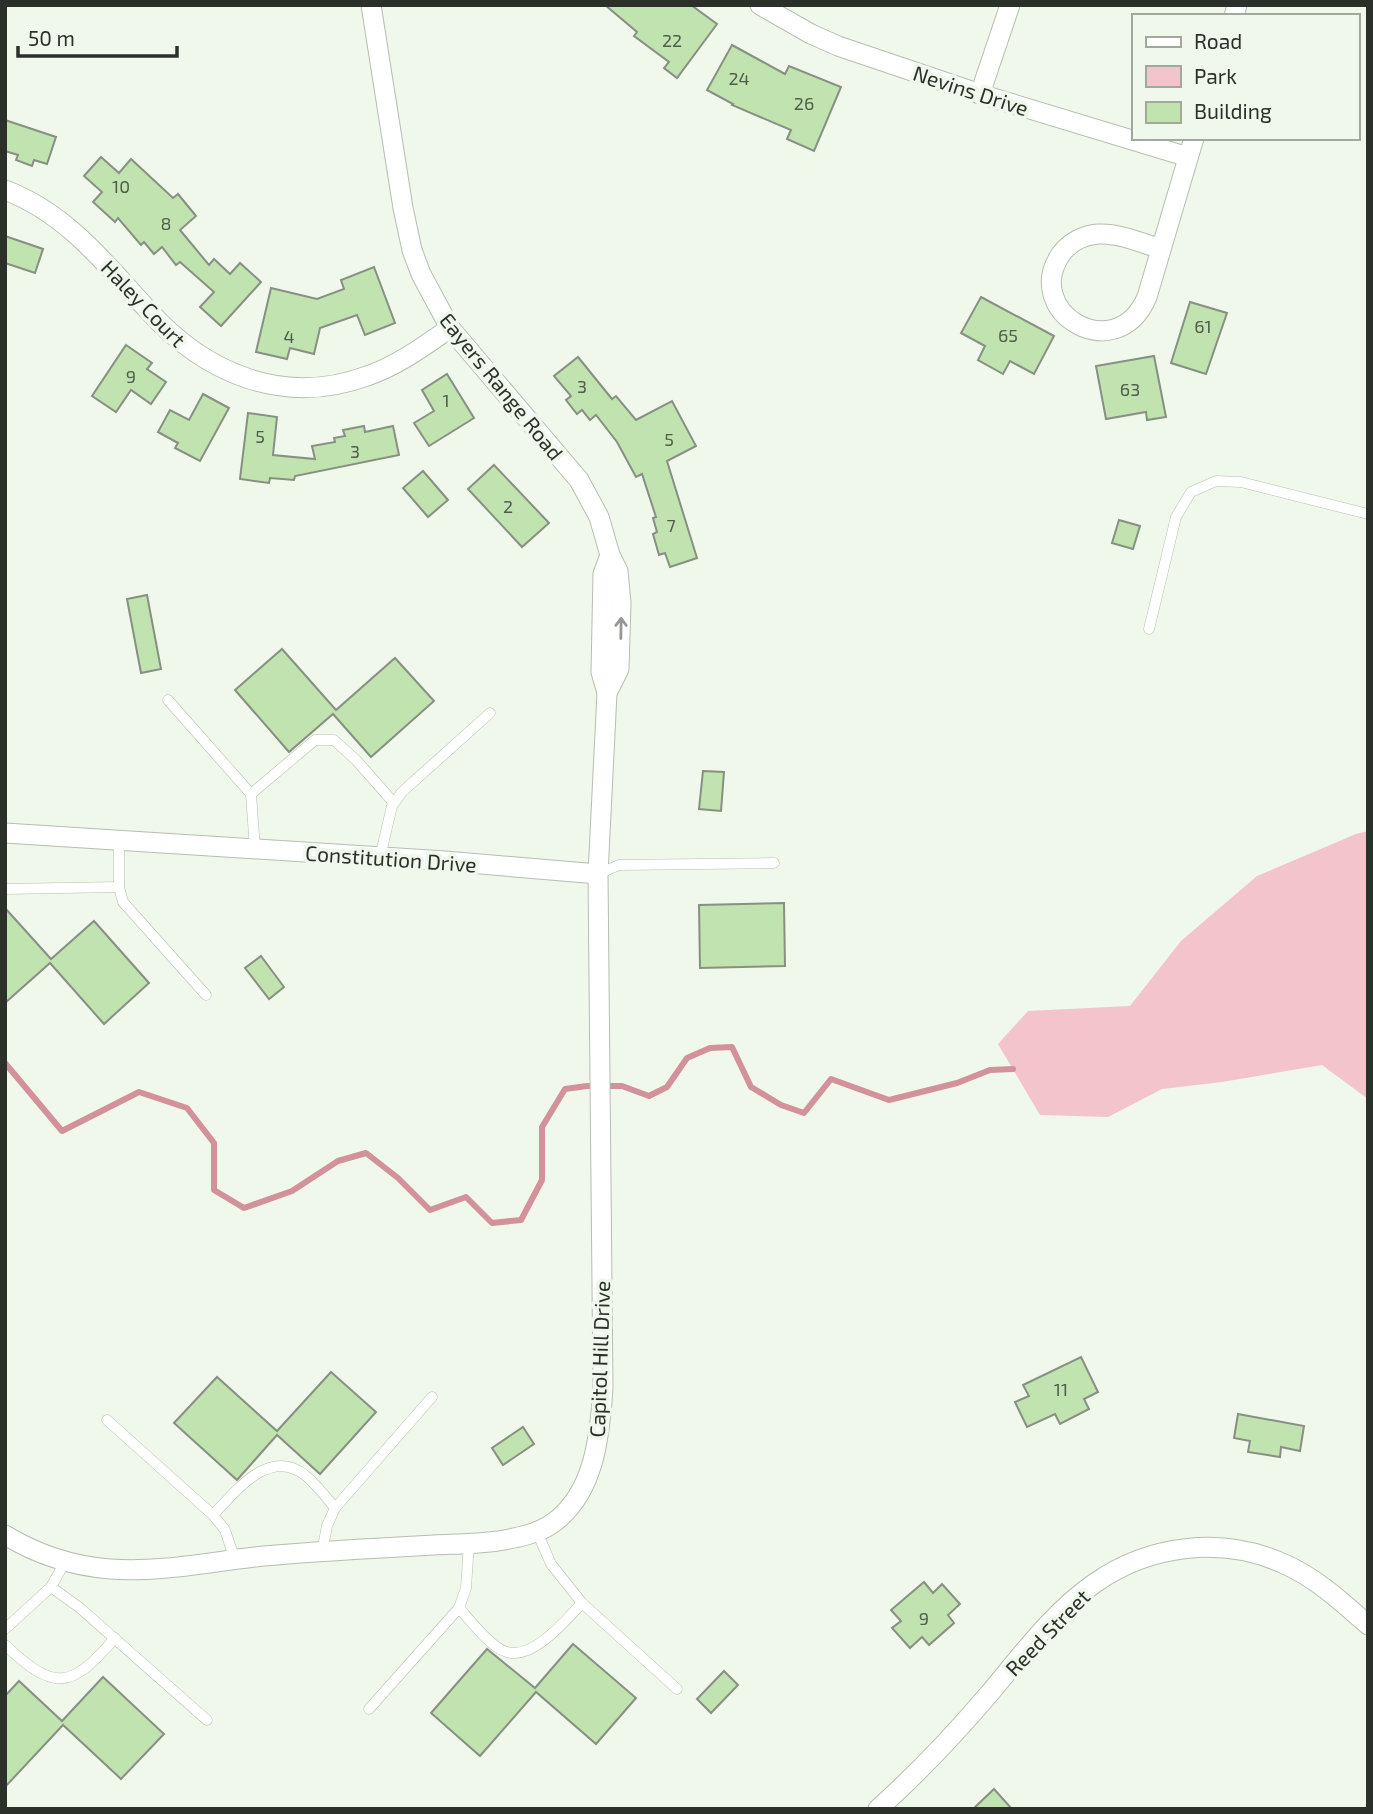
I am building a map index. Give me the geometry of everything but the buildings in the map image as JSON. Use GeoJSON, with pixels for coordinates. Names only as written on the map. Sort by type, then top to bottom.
{"type":"FeatureCollection","features":[{"type":"Feature","properties":{"kind":"street","name":"Eayers Range Road"},"geometry":{"type":"LineString","coordinates":[[371,5],[407,230],[421,274],[450,328],[579,480],[599,517],[610,555],[618,571],[620,669],[607,693],[598,874]]}},
{"type":"Feature","properties":{"kind":"street","name":"Nevins Drive"},"geometry":{"type":"LineString","coordinates":[[760,5],[782,10],[811,34],[838,46],[980,94],[1188,157]]}},
{"type":"Feature","properties":{"kind":"street"},"geometry":{"type":"LineString","coordinates":[[980,94],[1010,5]]}},
{"type":"Feature","properties":{"kind":"street"},"geometry":{"type":"LineString","coordinates":[[1161,249],[1110,234],[1089,235],[1080,239],[1063,251],[1054,270],[1053,291],[1061,311],[1077,325],[1098,331],[1128,323],[1143,307],[1161,249],[1193,140]]}},
{"type":"Feature","properties":{"kind":"street","name":"Haley Court"},"geometry":{"type":"LineString","coordinates":[[5,190],[34,202],[58,218],[102,259],[156,319],[190,350],[232,374],[285,386],[313,388],[341,385],[370,376],[405,358],[450,328]]}},
{"type":"Feature","properties":{"kind":"street","name":"Constitution Drive"},"geometry":{"type":"LineString","coordinates":[[5,833],[598,874]]}},
{"type":"Feature","properties":{"kind":"street","name":"Capitol Hill Drive"},"geometry":{"type":"LineString","coordinates":[[5,1535],[26,1548],[65,1562],[111,1569],[143,1570],[322,1552],[497,1541],[537,1532],[565,1512],[589,1473],[598,1445],[603,1388],[598,874]]}},
{"type":"Feature","properties":{"kind":"street","name":"Reed Street"},"geometry":{"type":"LineString","coordinates":[[878,1809],[942,1747],[1066,1607],[1094,1583],[1138,1560],[1186,1548],[1236,1549],[1261,1555],[1283,1563],[1332,1593],[1368,1625]]}},
{"type":"Feature","properties":{"kind":"lane"},"geometry":{"type":"LineString","coordinates":[[1149,629],[1176,517],[1191,492],[1216,481],[1241,482],[1368,514]]}},
{"type":"Feature","properties":{"kind":"lane"},"geometry":{"type":"LineString","coordinates":[[168,700],[251,794],[255,849]]}},
{"type":"Feature","properties":{"kind":"lane"},"geometry":{"type":"LineString","coordinates":[[380,857],[394,803],[402,792],[490,713]]}},
{"type":"Feature","properties":{"kind":"lane"},"geometry":{"type":"LineString","coordinates":[[251,794],[315,740],[334,740],[356,760],[394,803]]}},
{"type":"Feature","properties":{"kind":"lane"},"geometry":{"type":"LineString","coordinates":[[119,840],[119,887],[123,902],[206,995]]}},
{"type":"Feature","properties":{"kind":"lane","name":"Constitution Drive"},"geometry":{"type":"LineString","coordinates":[[598,874],[619,865],[774,863]]}},
{"type":"Feature","properties":{"kind":"lane"},"geometry":{"type":"LineString","coordinates":[[5,889],[119,887]]}},
{"type":"Feature","properties":{"kind":"lane"},"geometry":{"type":"LineString","coordinates":[[322,1552],[327,1526],[335,1508],[432,1397]]}},
{"type":"Feature","properties":{"kind":"lane"},"geometry":{"type":"LineString","coordinates":[[107,1420],[214,1515],[232,1544],[235,1560]]}},
{"type":"Feature","properties":{"kind":"lane"},"geometry":{"type":"LineString","coordinates":[[214,1515],[240,1486],[257,1472],[271,1467],[288,1466],[304,1475],[335,1508]]}},
{"type":"Feature","properties":{"kind":"lane"},"geometry":{"type":"LineString","coordinates":[[537,1532],[551,1563],[582,1603],[677,1689]]}},
{"type":"Feature","properties":{"kind":"lane"},"geometry":{"type":"LineString","coordinates":[[369,1709],[458,1608],[466,1587],[469,1543]]}},
{"type":"Feature","properties":{"kind":"lane"},"geometry":{"type":"LineString","coordinates":[[5,1629],[51,1587],[65,1562]]}},
{"type":"Feature","properties":{"kind":"lane"},"geometry":{"type":"LineString","coordinates":[[51,1587],[80,1608],[206,1720]]}},
{"type":"Feature","properties":{"kind":"lane"},"geometry":{"type":"LineString","coordinates":[[458,1608],[498,1646],[507,1652],[522,1652],[542,1643],[582,1603]]}},
{"type":"Feature","properties":{"kind":"lane"},"geometry":{"type":"LineString","coordinates":[[5,1645],[37,1671],[57,1680],[83,1671],[114,1638]]}},
{"type":"Feature","properties":{"kind":"green space"},"geometry":{"type":"Polygon","coordinates":[[[1368,831],[1368,1099],[1322,1065],[1162,1089],[1108,1117],[1040,1115],[998,1044],[1028,1011],[1130,1006],[1181,941],[1257,876],[1368,831]]]}},
{"type":"Feature","properties":{"kind":"waterway"},"geometry":{"type":"LineString","coordinates":[[5,1063],[62,1131],[139,1092],[187,1108],[214,1143],[214,1190],[244,1208],[292,1191],[338,1161],[366,1153],[398,1178],[430,1210],[466,1197],[492,1223],[521,1220],[542,1180],[542,1127],[565,1089],[622,1086],[649,1096],[667,1087],[687,1058],[710,1048],[732,1047],[751,1087],[781,1105],[804,1113],[831,1079],[889,1100],[957,1083],[990,1070],[1013,1069]]}}]}
